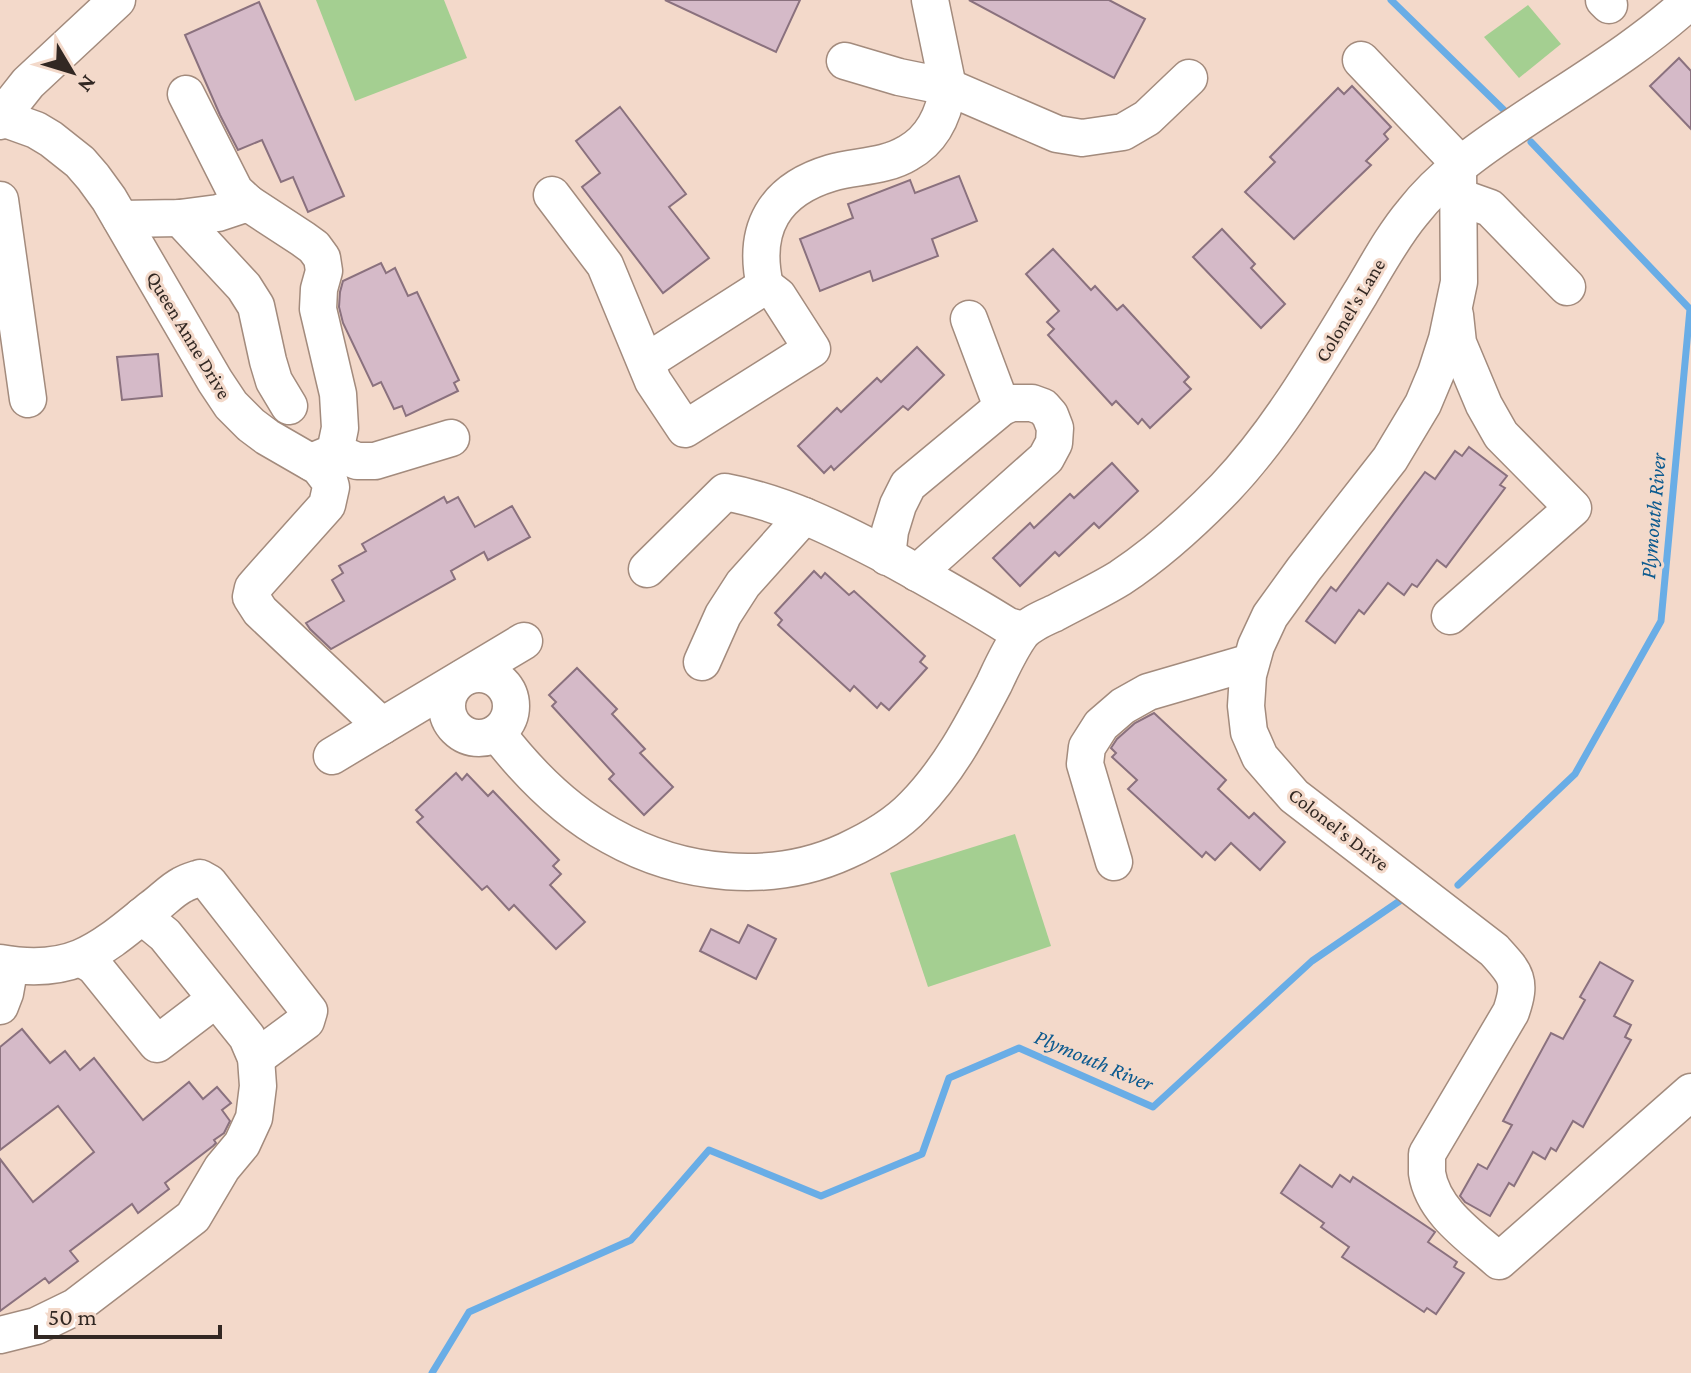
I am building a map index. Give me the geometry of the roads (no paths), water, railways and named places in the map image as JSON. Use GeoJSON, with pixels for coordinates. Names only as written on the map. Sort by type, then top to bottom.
{"type":"FeatureCollection","features":[{"type":"Feature","properties":{"kind":"street"},"geometry":{"type":"LineString","coordinates":[[0,118],[28,83],[117,0]]}},
{"type":"Feature","properties":{"kind":"street"},"geometry":{"type":"LineString","coordinates":[[552,195],[605,265],[653,381],[685,429],[812,349],[778,296],[765,286],[760,248],[767,222],[781,200],[803,185],[831,173],[880,164],[908,153],[930,135],[945,107],[948,87],[930,0]]}},
{"type":"Feature","properties":{"kind":"street","name":"Colonel's Lane"},"geometry":{"type":"LineString","coordinates":[[1023,630],[1122,576],[1157,551],[1227,486],[1272,430],[1319,362],[1394,237],[1430,192],[1460,177],[1500,136],[1627,51],[1691,0]]}},
{"type":"Feature","properties":{"kind":"street"},"geometry":{"type":"LineString","coordinates":[[1361,60],[1460,177],[1567,287]]}},
{"type":"Feature","properties":{"kind":"street"},"geometry":{"type":"LineString","coordinates":[[845,61],[948,87],[1057,134],[1082,138],[1123,132],[1147,118],[1189,78]]}},
{"type":"Feature","properties":{"kind":"street"},"geometry":{"type":"LineString","coordinates":[[186,94],[235,191],[314,247],[322,258],[324,271],[318,309],[338,394],[340,428],[319,467],[331,487],[327,505],[253,588],[251,597],[260,611],[382,726]]}},
{"type":"Feature","properties":{"kind":"street","name":"Queen Anne Drive"},"geometry":{"type":"LineString","coordinates":[[0,118],[36,130],[66,150],[93,177],[231,405],[267,437],[323,457]]}},
{"type":"Feature","properties":{"kind":"street","name":"Colonel's Drive"},"geometry":{"type":"LineString","coordinates":[[1460,177],[1459,282],[1455,310],[1436,373],[1423,404],[1390,459],[1270,616],[1256,646],[1248,675],[1246,706],[1249,732],[1260,757],[1294,796],[1494,950],[1510,967],[1516,980],[1517,993],[1511,1012],[1427,1154],[1427,1174],[1440,1205],[1451,1219],[1499,1261],[1691,1092]]}},
{"type":"Feature","properties":{"kind":"street"},"geometry":{"type":"LineString","coordinates":[[0,200],[28,399]]}},
{"type":"Feature","properties":{"kind":"street"},"geometry":{"type":"LineString","coordinates":[[121,219],[180,218],[218,213],[248,203]]}},
{"type":"Feature","properties":{"kind":"street"},"geometry":{"type":"LineString","coordinates":[[180,218],[244,287],[256,306],[274,381],[289,406]]}},
{"type":"Feature","properties":{"kind":"street"},"geometry":{"type":"LineString","coordinates":[[646,362],[765,286]]}},
{"type":"Feature","properties":{"kind":"street"},"geometry":{"type":"LineString","coordinates":[[1450,616],[1573,508],[1501,435],[1484,405],[1458,343],[1455,310]]}},
{"type":"Feature","properties":{"kind":"street"},"geometry":{"type":"LineString","coordinates":[[969,319],[1002,407]]}},
{"type":"Feature","properties":{"kind":"street"},"geometry":{"type":"LineString","coordinates":[[251,425],[289,406],[339,403]]}},
{"type":"Feature","properties":{"kind":"street"},"geometry":{"type":"LineString","coordinates":[[1012,403],[1032,403],[1043,407],[1055,428],[1054,443],[1046,458],[902,565],[890,531],[908,485],[1002,407],[1012,403]]}},
{"type":"Feature","properties":{"kind":"street"},"geometry":{"type":"LineString","coordinates":[[323,457],[375,461],[451,438]]}},
{"type":"Feature","properties":{"kind":"street"},"geometry":{"type":"LineString","coordinates":[[462,678],[449,694],[448,715],[452,724],[470,737],[481,738],[497,733],[510,751],[566,804],[613,837],[664,859],[690,865],[726,871],[774,872],[834,856],[864,842],[911,810],[963,743],[1023,630],[1008,626],[834,529],[747,496],[725,492],[647,569]]}},
{"type":"Feature","properties":{"kind":"street"},"geometry":{"type":"LineString","coordinates":[[702,662],[723,615],[743,584],[804,516]]}},
{"type":"Feature","properties":{"kind":"street"},"geometry":{"type":"LineString","coordinates":[[332,756],[524,641]]}},
{"type":"Feature","properties":{"kind":"street"},"geometry":{"type":"LineString","coordinates":[[1114,862],[1085,764],[1087,747],[1101,725],[1123,706],[1148,692],[1251,662]]}},
{"type":"Feature","properties":{"kind":"street"},"geometry":{"type":"LineString","coordinates":[[0,1006],[5,993],[5,964],[29,968],[57,966],[82,959],[109,943],[182,885],[200,878],[209,883],[309,1011],[306,1021],[256,1058]]}},
{"type":"Feature","properties":{"kind":"street"},"geometry":{"type":"LineString","coordinates":[[0,1335],[36,1326],[75,1307],[193,1217],[222,1168],[242,1144],[254,1118],[258,1086],[256,1058],[247,1037],[165,935],[142,916]]}},
{"type":"Feature","properties":{"kind":"street"},"geometry":{"type":"LineString","coordinates":[[82,959],[94,966],[157,1044],[216,999]]}},
{"type":"Feature","properties":{"kind":"waterway","name":"Plymouth River"},"geometry":{"type":"LineString","coordinates":[[1391,0],[1510,116]]}},
{"type":"Feature","properties":{"kind":"waterway","name":"Plymouth River"},"geometry":{"type":"LineString","coordinates":[[1458,885],[1575,774],[1661,621],[1690,309],[1531,142]]}},
{"type":"Feature","properties":{"kind":"waterway","name":"Plymouth River"},"geometry":{"type":"LineString","coordinates":[[432,1373],[469,1312],[631,1240],[709,1150],[821,1196],[922,1154],[949,1078],[1019,1048],[1153,1107],[1312,961],[1404,898]]}}]}
